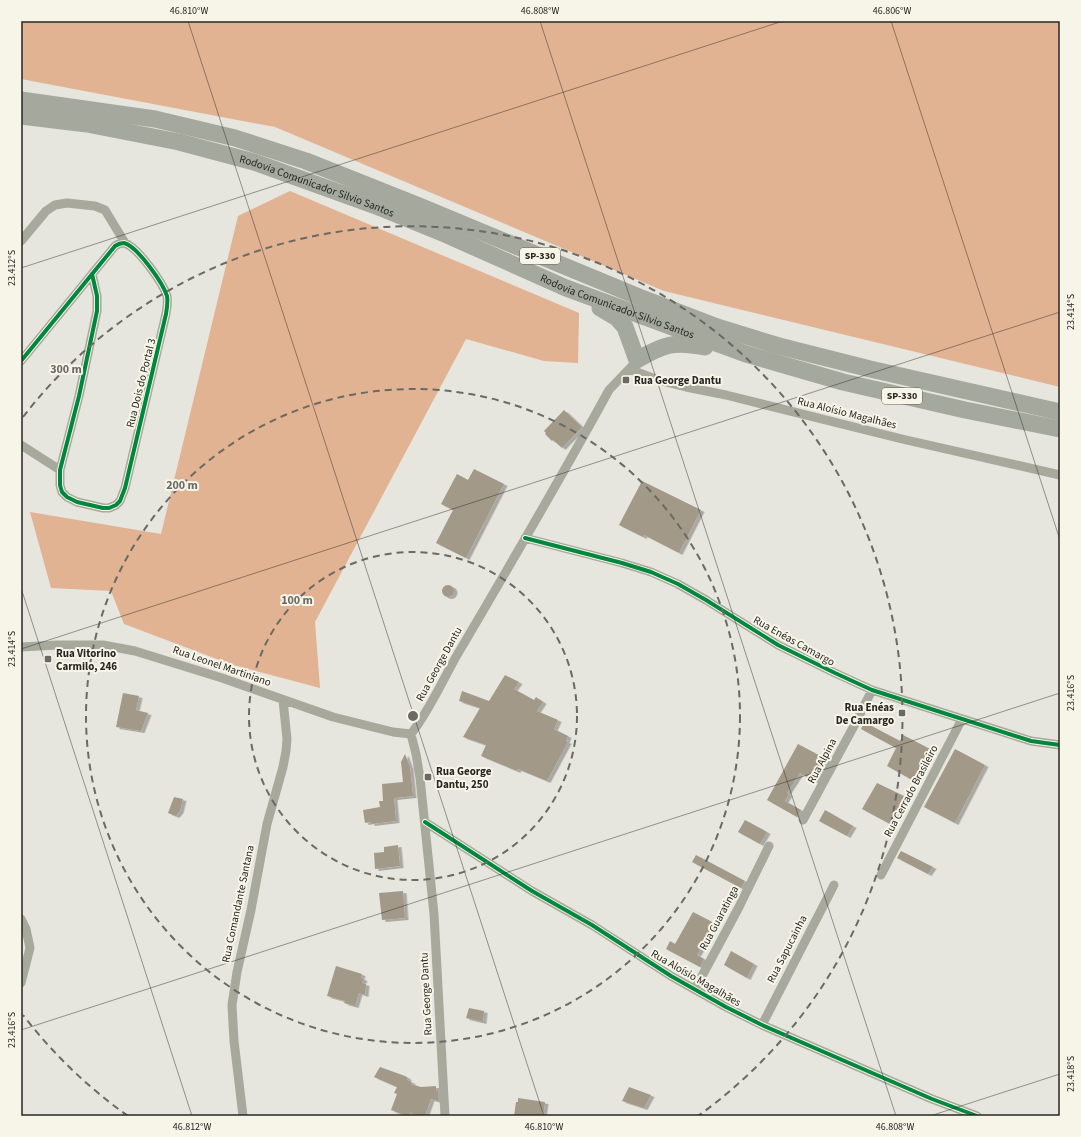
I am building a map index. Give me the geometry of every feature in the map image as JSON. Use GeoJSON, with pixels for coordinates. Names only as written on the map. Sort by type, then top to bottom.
{"type":"FeatureCollection","features":[{"type":"Feature","properties":{"kind":"highway","name":"Rodovia Comunicador Silvio Santos"},"geometry":{"type":"LineString","coordinates":[[21,100],[156,119],[235,138],[306,161],[637,296],[717,327],[780,346],[863,367],[1060,412]]}},
{"type":"Feature","properties":{"kind":"highway","name":"Rodovia Comunicador Silvio Santos"},"geometry":{"type":"LineString","coordinates":[[21,116],[87,124],[179,142],[254,162],[376,206],[447,235],[566,288],[746,354],[843,382],[965,410],[1060,429]]}},
{"type":"Feature","properties":{"kind":"highway"},"geometry":{"type":"LineString","coordinates":[[566,288],[617,318],[625,327],[628,334],[633,365],[654,350],[667,345],[687,343],[746,354]]}},
{"type":"Feature","properties":{"kind":"street"},"geometry":{"type":"LineString","coordinates":[[21,241],[46,210],[55,205],[68,203],[94,206],[105,210],[124,243],[120,243],[115,246],[21,361]]}},
{"type":"Feature","properties":{"kind":"street","name":"Rua Dois do Portal 3"},"geometry":{"type":"LineString","coordinates":[[60,470],[60,485],[62,492],[67,497],[77,502],[103,508],[116,505],[120,501],[125,488],[166,314],[167,303],[167,297],[163,285],[149,265],[135,250],[124,243]]}},
{"type":"Feature","properties":{"kind":"street"},"geometry":{"type":"LineString","coordinates":[[21,445],[60,470],[79,396],[97,311],[97,296],[92,274]]}},
{"type":"Feature","properties":{"kind":"street","name":"Rua Aloísio Magalhães"},"geometry":{"type":"LineString","coordinates":[[633,365],[658,380],[726,395],[910,441],[1060,475]]}},
{"type":"Feature","properties":{"kind":"street","name":"Rua George Dantu"},"geometry":{"type":"LineString","coordinates":[[445,1116],[434,914],[418,766],[410,734],[424,716],[462,646],[498,587],[609,390],[633,365]]}},
{"type":"Feature","properties":{"kind":"street","name":"Rua Enéas Camargo"},"geometry":{"type":"LineString","coordinates":[[525,538],[622,563],[658,575],[678,584],[706,600],[778,645],[872,690],[1031,741],[1060,745]]}},
{"type":"Feature","properties":{"kind":"street","name":"Rua Leonel Martiniano"},"geometry":{"type":"LineString","coordinates":[[21,647],[103,645],[135,650],[215,676],[333,718],[393,732],[410,734]]}},
{"type":"Feature","properties":{"kind":"street","name":"Rua Alpina"},"geometry":{"type":"LineString","coordinates":[[803,820],[872,690]]}},
{"type":"Feature","properties":{"kind":"street","name":"Rua Comandante Santana"},"geometry":{"type":"LineString","coordinates":[[243,1116],[234,1041],[232,1005],[237,972],[251,910],[267,824],[286,751],[287,739],[283,700]]}},
{"type":"Feature","properties":{"kind":"street","name":"Rua Cerrado Brasileiro"},"geometry":{"type":"LineString","coordinates":[[881,875],[962,719]]}},
{"type":"Feature","properties":{"kind":"street","name":"Rua Aloísio Magalhães"},"geometry":{"type":"LineString","coordinates":[[425,822],[532,891],[592,925],[671,976],[762,1025],[932,1099],[977,1116]]}},
{"type":"Feature","properties":{"kind":"street","name":"Rua Guaratinga"},"geometry":{"type":"LineString","coordinates":[[695,989],[738,909],[769,846]]}},
{"type":"Feature","properties":{"kind":"street","name":"Rua Sapucainha"},"geometry":{"type":"LineString","coordinates":[[762,1025],[834,885]]}},
{"type":"Feature","properties":{"kind":"street"},"geometry":{"type":"LineString","coordinates":[[21,919],[26,929],[30,948],[21,983]]}},
{"type":"Feature","properties":{"kind":"shaded area"},"geometry":{"type":"Polygon","coordinates":[[[21,21],[1060,21],[1060,387],[664,291],[275,127],[21,79],[21,21]]]}},
{"type":"Feature","properties":{"kind":"shaded area"},"geometry":{"type":"Polygon","coordinates":[[[290,191],[579,313],[578,363],[544,361],[466,339],[315,622],[320,688],[230,664],[124,624],[111,591],[51,588],[30,512],[161,534],[238,216],[290,191]]]}},
{"type":"Feature","properties":{"kind":"building"},"geometry":{"type":"Polygon","coordinates":[[[564,410],[582,427],[562,448],[553,440],[552,441],[544,431],[564,410]]]}},
{"type":"Feature","properties":{"kind":"building"},"geometry":{"type":"Polygon","coordinates":[[[474,469],[504,484],[466,558],[436,543],[453,510],[441,504],[457,474],[468,480],[474,469]]]}},
{"type":"Feature","properties":{"kind":"building"},"geometry":{"type":"Polygon","coordinates":[[[642,481],[701,510],[679,553],[644,535],[643,537],[619,525],[642,481]]]}},
{"type":"Feature","properties":{"kind":"building"},"geometry":{"type":"Polygon","coordinates":[[[446,585],[450,585],[454,591],[450,597],[446,597],[442,593],[442,589],[446,585]]]}},
{"type":"Feature","properties":{"kind":"building"},"geometry":{"type":"Polygon","coordinates":[[[505,675],[519,682],[514,689],[534,700],[536,697],[543,702],[537,711],[558,720],[554,729],[568,736],[566,741],[568,742],[547,781],[518,769],[517,771],[481,756],[486,745],[463,737],[480,708],[459,701],[462,691],[489,701],[505,675]]]}},
{"type":"Feature","properties":{"kind":"building"},"geometry":{"type":"Polygon","coordinates":[[[123,693],[139,696],[136,710],[148,713],[141,731],[116,727],[123,693]]]}},
{"type":"Feature","properties":{"kind":"building"},"geometry":{"type":"Polygon","coordinates":[[[864,722],[900,741],[903,735],[932,750],[914,781],[887,766],[896,748],[861,729],[864,722]]]}},
{"type":"Feature","properties":{"kind":"building"},"geometry":{"type":"Polygon","coordinates":[[[798,744],[828,760],[816,782],[800,773],[787,793],[789,794],[785,801],[801,810],[797,817],[767,800],[798,744]]]}},
{"type":"Feature","properties":{"kind":"building"},"geometry":{"type":"Polygon","coordinates":[[[955,749],[985,765],[955,823],[924,807],[955,749]]]}},
{"type":"Feature","properties":{"kind":"building"},"geometry":{"type":"Polygon","coordinates":[[[405,754],[410,767],[413,796],[394,798],[396,821],[371,824],[371,822],[365,823],[363,810],[380,807],[379,801],[383,801],[382,784],[403,782],[401,762],[405,754]]]}},
{"type":"Feature","properties":{"kind":"building"},"geometry":{"type":"Polygon","coordinates":[[[877,783],[906,797],[890,824],[862,809],[877,783]]]}},
{"type":"Feature","properties":{"kind":"building"},"geometry":{"type":"Polygon","coordinates":[[[174,797],[183,799],[180,811],[176,816],[168,813],[174,797]]]}},
{"type":"Feature","properties":{"kind":"building"},"geometry":{"type":"Polygon","coordinates":[[[825,810],[853,826],[847,836],[819,821],[825,810]]]}},
{"type":"Feature","properties":{"kind":"building"},"geometry":{"type":"Polygon","coordinates":[[[745,820],[767,832],[760,844],[738,832],[745,820]]]}},
{"type":"Feature","properties":{"kind":"building"},"geometry":{"type":"Polygon","coordinates":[[[398,845],[400,866],[375,869],[374,853],[384,852],[384,847],[398,845]]]}},
{"type":"Feature","properties":{"kind":"building"},"geometry":{"type":"Polygon","coordinates":[[[901,851],[933,867],[928,874],[897,858],[901,851]]]}},
{"type":"Feature","properties":{"kind":"building"},"geometry":{"type":"Polygon","coordinates":[[[696,855],[745,881],[741,888],[692,862],[696,855]]]}},
{"type":"Feature","properties":{"kind":"building"},"geometry":{"type":"Polygon","coordinates":[[[403,891],[405,918],[382,920],[379,893],[403,891]]]}},
{"type":"Feature","properties":{"kind":"building"},"geometry":{"type":"Polygon","coordinates":[[[693,912],[716,924],[697,955],[704,959],[700,967],[666,949],[670,941],[675,944],[693,912]]]}},
{"type":"Feature","properties":{"kind":"building"},"geometry":{"type":"Polygon","coordinates":[[[731,951],[754,964],[747,978],[724,965],[731,951]]]}},
{"type":"Feature","properties":{"kind":"building"},"geometry":{"type":"Polygon","coordinates":[[[336,966],[362,974],[361,978],[364,979],[362,983],[366,984],[365,995],[359,993],[355,1006],[344,1003],[345,1001],[327,996],[336,966]]]}},
{"type":"Feature","properties":{"kind":"building"},"geometry":{"type":"Polygon","coordinates":[[[469,1008],[484,1011],[483,1022],[466,1018],[469,1008]]]}},
{"type":"Feature","properties":{"kind":"building"},"geometry":{"type":"Polygon","coordinates":[[[380,1067],[405,1076],[408,1078],[407,1080],[412,1082],[411,1084],[421,1087],[436,1086],[436,1091],[438,1090],[438,1101],[431,1099],[425,1116],[410,1113],[409,1116],[407,1116],[391,1110],[397,1094],[394,1093],[397,1087],[374,1077],[380,1067]]]}},
{"type":"Feature","properties":{"kind":"building"},"geometry":{"type":"Polygon","coordinates":[[[629,1087],[651,1095],[644,1108],[622,1101],[629,1087]]]}},
{"type":"Feature","properties":{"kind":"building"},"geometry":{"type":"Polygon","coordinates":[[[518,1098],[545,1102],[543,1116],[514,1116],[518,1098]]]}},
{"type":"Feature","properties":{"kind":"cycle path"},"geometry":{"type":"LineString","coordinates":[[21,361],[115,246],[124,243],[129,246],[136,251],[155,274],[167,296],[166,314],[125,488],[120,501],[116,505],[109,508],[103,508],[77,502],[67,497],[62,492],[60,485],[60,470],[79,396],[97,311],[97,296],[92,274]]}},
{"type":"Feature","properties":{"kind":"cycle path"},"geometry":{"type":"LineString","coordinates":[[525,538],[651,572],[678,584],[706,600],[778,645],[872,690],[1031,741],[1060,745]]}},
{"type":"Feature","properties":{"kind":"cycle path"},"geometry":{"type":"LineString","coordinates":[[425,822],[532,891],[592,925],[671,976],[726,1007],[762,1025],[932,1099],[977,1116]]}},
{"type":"Feature","properties":{"kind":"place","name":"Rua George Dantu"},"geometry":{"type":"Point","coordinates":[626,380]}},
{"type":"Feature","properties":{"kind":"place","name":"Rua Vitorino Carmilo, 246"},"geometry":{"type":"Point","coordinates":[48,659]}},
{"type":"Feature","properties":{"kind":"place","name":"Rua Enéas De Camargo"},"geometry":{"type":"Point","coordinates":[902,713]}},
{"type":"Feature","properties":{"kind":"place","name":"Rua George Dantu, 250"},"geometry":{"type":"Point","coordinates":[428,777]}}]}
